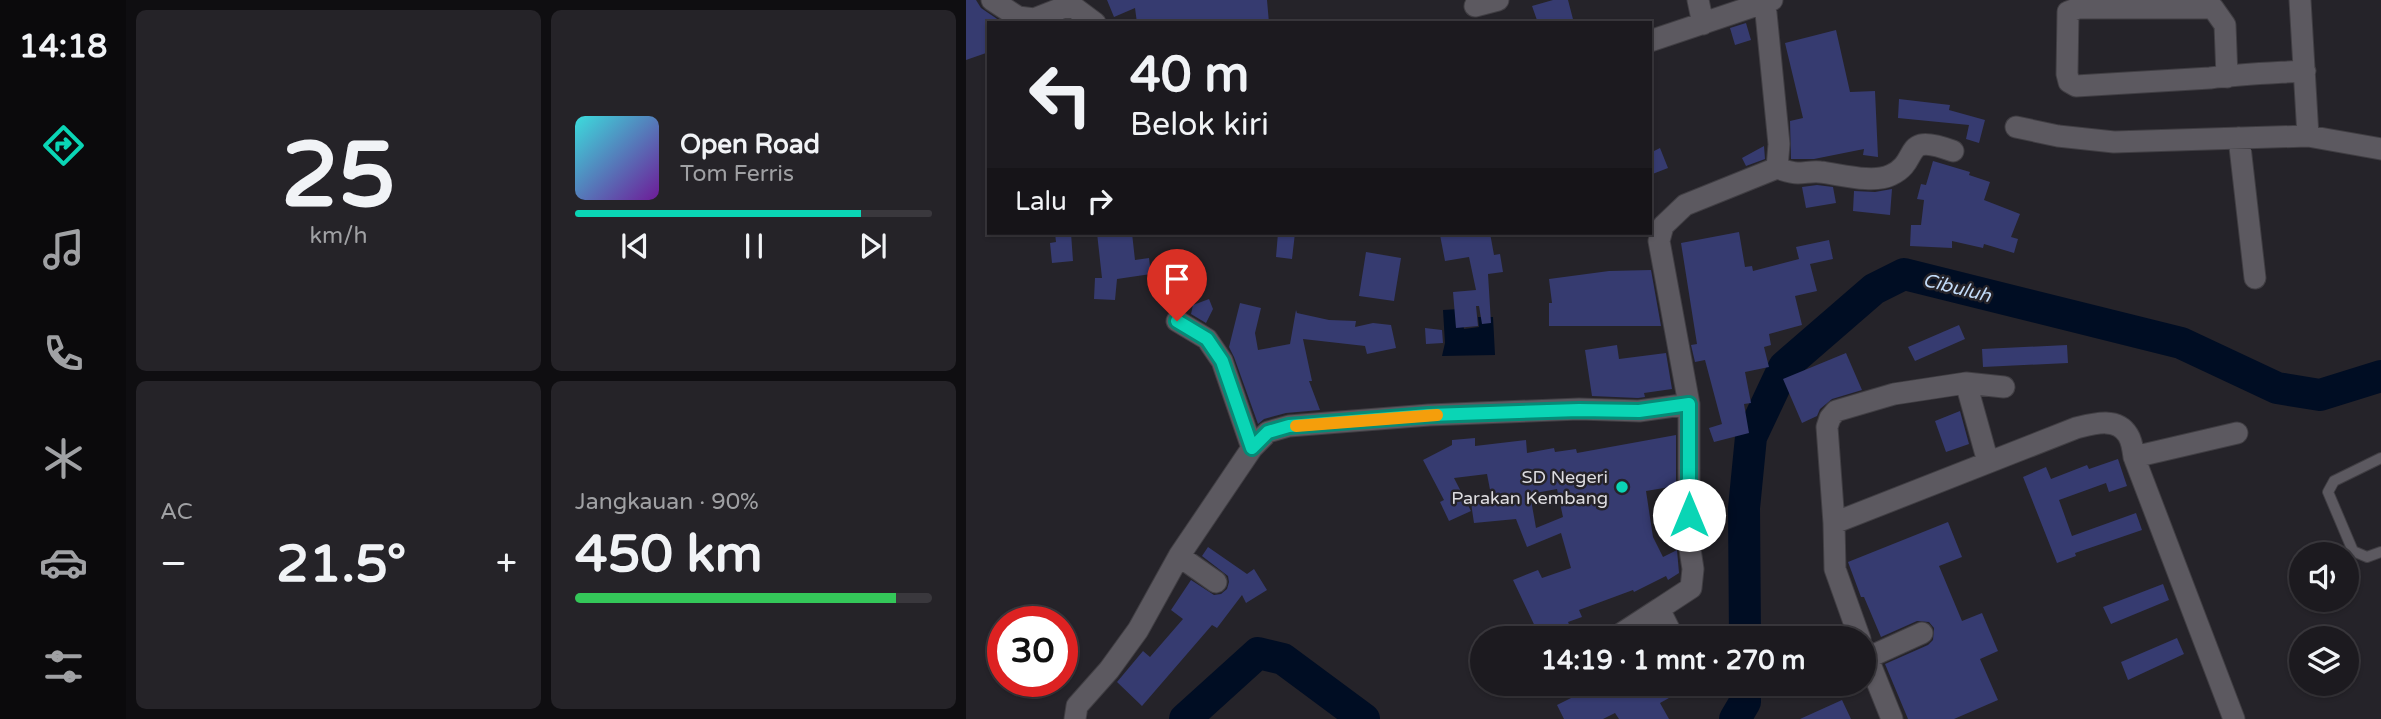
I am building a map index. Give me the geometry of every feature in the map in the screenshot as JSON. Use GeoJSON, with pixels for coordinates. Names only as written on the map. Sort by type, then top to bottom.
{"type":"FeatureCollection","features":[{"type":"Feature","properties":{"kind":"street"},"geometry":{"type":"LineString","coordinates":[[992,0],[1018,17],[1034,19],[1068,6],[1092,21]]}},
{"type":"Feature","properties":{"kind":"street"},"geometry":{"type":"LineString","coordinates":[[1475,6],[1498,0]]}},
{"type":"Feature","properties":{"kind":"street"},"geometry":{"type":"LineString","coordinates":[[1698,0],[1703,24]]}},
{"type":"Feature","properties":{"kind":"street"},"geometry":{"type":"LineString","coordinates":[[2300,0],[2308,136]]}},
{"type":"Feature","properties":{"kind":"street"},"geometry":{"type":"LineString","coordinates":[[1652,40],[1768,2],[1779,144],[1777,168]]}},
{"type":"Feature","properties":{"kind":"street"},"geometry":{"type":"LineString","coordinates":[[2227,77],[2225,25],[2213,8],[2078,8],[2068,12],[2067,74],[2069,82],[2076,86],[2227,77],[2305,71]]}},
{"type":"Feature","properties":{"kind":"street"},"geometry":{"type":"LineString","coordinates":[[2016,128],[2114,142],[2308,136],[2381,149]]}},
{"type":"Feature","properties":{"kind":"street"},"geometry":{"type":"LineString","coordinates":[[2239,138],[2255,278]]}},
{"type":"Feature","properties":{"kind":"street"},"geometry":{"type":"LineString","coordinates":[[1633,626],[1691,588],[1693,569],[1689,543],[1689,404],[1659,241],[1663,226],[1685,205],[1777,168],[1795,174],[1823,172],[1860,178],[1890,176],[1902,167],[1914,148],[1920,145],[1934,144],[1953,150]]}},
{"type":"Feature","properties":{"kind":"street"},"geometry":{"type":"LineString","coordinates":[[1177,321],[1207,339],[1222,361],[1252,448]]}},
{"type":"Feature","properties":{"kind":"street"},"geometry":{"type":"LineString","coordinates":[[1855,626],[1835,569],[1827,428],[1830,418],[1836,411],[1894,394],[1966,383],[2004,387]]}},
{"type":"Feature","properties":{"kind":"street"},"geometry":{"type":"LineString","coordinates":[[1966,383],[1987,462]]}},
{"type":"Feature","properties":{"kind":"street"},"geometry":{"type":"LineString","coordinates":[[1075,719],[1077,706],[1109,670],[1138,630],[1179,556],[1252,448],[1268,432],[1289,426],[1429,415],[1579,410],[1639,411],[1689,404]]}},
{"type":"Feature","properties":{"kind":"street"},"geometry":{"type":"LineString","coordinates":[[1834,523],[2076,428],[2104,422],[2117,425],[2128,434],[2134,457],[2234,719]]}},
{"type":"Feature","properties":{"kind":"street"},"geometry":{"type":"LineString","coordinates":[[2134,457],[2237,433]]}},
{"type":"Feature","properties":{"kind":"street"},"geometry":{"type":"LineString","coordinates":[[1179,556],[1216,582]]}},
{"type":"Feature","properties":{"kind":"street"},"geometry":{"type":"LineString","coordinates":[[1659,609],[1668,626]]}},
{"type":"Feature","properties":{"kind":"street"},"geometry":{"type":"LineString","coordinates":[[1876,645],[1922,633]]}},
{"type":"Feature","properties":{"kind":"street"},"geometry":{"type":"LineString","coordinates":[[1876,680],[1892,719]]}},
{"type":"Feature","properties":{"kind":"lane"},"geometry":{"type":"LineString","coordinates":[[2381,458],[2334,481],[2328,492],[2353,551],[2367,557],[2381,552]]}},
{"type":"Feature","properties":{"kind":"water"},"geometry":{"type":"Polygon","coordinates":[[[1460,309],[1464,329],[1479,327],[1478,317],[1493,317],[1495,355],[1442,356],[1445,343],[1443,310],[1460,309]]]}},
{"type":"Feature","properties":{"kind":"building"},"geometry":{"type":"Polygon","coordinates":[[[966,0],[976,0],[981,8],[1000,21],[987,21],[987,53],[966,60],[966,0]]]}},
{"type":"Feature","properties":{"kind":"building"},"geometry":{"type":"Polygon","coordinates":[[[1107,0],[1267,0],[1269,21],[1137,21],[1135,8],[1114,17],[1107,0]]]}},
{"type":"Feature","properties":{"kind":"building"},"geometry":{"type":"Polygon","coordinates":[[[1553,0],[1568,0],[1573,21],[1537,21],[1532,6],[1553,0]]]}},
{"type":"Feature","properties":{"kind":"building"},"geometry":{"type":"Polygon","coordinates":[[[1746,23],[1751,40],[1735,45],[1730,28],[1746,23]]]}},
{"type":"Feature","properties":{"kind":"building"},"geometry":{"type":"Polygon","coordinates":[[[1836,30],[1850,92],[1875,91],[1878,157],[1863,155],[1864,149],[1814,159],[1791,159],[1790,121],[1803,118],[1785,43],[1836,30]]]}},
{"type":"Feature","properties":{"kind":"building"},"geometry":{"type":"Polygon","coordinates":[[[1899,99],[1950,105],[1949,110],[1985,120],[1979,143],[1966,139],[1969,125],[1898,118],[1899,99]]]}},
{"type":"Feature","properties":{"kind":"building"},"geometry":{"type":"Polygon","coordinates":[[[1764,146],[1765,159],[1746,166],[1742,158],[1764,146]]]}},
{"type":"Feature","properties":{"kind":"building"},"geometry":{"type":"Polygon","coordinates":[[[1660,148],[1668,168],[1652,174],[1652,152],[1660,148]]]}},
{"type":"Feature","properties":{"kind":"building"},"geometry":{"type":"Polygon","coordinates":[[[1933,161],[1970,172],[1969,175],[1990,182],[1984,200],[2020,214],[2011,237],[2018,239],[2014,253],[1984,244],[1983,248],[1952,241],[1952,248],[1910,246],[1911,225],[1921,225],[1924,200],[1917,199],[1921,184],[1926,185],[1933,161]]]}},
{"type":"Feature","properties":{"kind":"building"},"geometry":{"type":"Polygon","coordinates":[[[1802,187],[1833,187],[1836,203],[1806,208],[1802,187]]]}},
{"type":"Feature","properties":{"kind":"building"},"geometry":{"type":"Polygon","coordinates":[[[1892,189],[1890,215],[1853,211],[1854,191],[1875,192],[1892,189]]]}},
{"type":"Feature","properties":{"kind":"building"},"geometry":{"type":"Polygon","coordinates":[[[1739,232],[1745,267],[1752,266],[1753,271],[1799,259],[1796,247],[1829,240],[1833,259],[1810,264],[1817,291],[1795,296],[1802,325],[1769,334],[1771,345],[1764,347],[1769,367],[1745,372],[1751,403],[1744,404],[1749,433],[1714,442],[1709,428],[1722,424],[1705,360],[1695,362],[1691,345],[1697,344],[1681,243],[1739,232]]]}},
{"type":"Feature","properties":{"kind":"building"},"geometry":{"type":"Polygon","coordinates":[[[1055,235],[1071,235],[1073,261],[1052,263],[1050,243],[1056,242],[1055,235]]]}},
{"type":"Feature","properties":{"kind":"building"},"geometry":{"type":"Polygon","coordinates":[[[1097,235],[1132,235],[1135,260],[1149,258],[1151,274],[1117,279],[1115,300],[1094,299],[1095,278],[1102,278],[1097,235]]]}},
{"type":"Feature","properties":{"kind":"building"},"geometry":{"type":"Polygon","coordinates":[[[1278,235],[1295,235],[1292,259],[1276,257],[1278,235]]]}},
{"type":"Feature","properties":{"kind":"building"},"geometry":{"type":"Polygon","coordinates":[[[1440,235],[1490,235],[1494,255],[1500,254],[1503,272],[1488,274],[1491,323],[1482,324],[1479,306],[1476,306],[1478,326],[1456,328],[1453,292],[1476,290],[1469,257],[1445,261],[1440,235]]]}},
{"type":"Feature","properties":{"kind":"building"},"geometry":{"type":"Polygon","coordinates":[[[1366,252],[1401,258],[1394,301],[1359,296],[1366,252]]]}},
{"type":"Feature","properties":{"kind":"building"},"geometry":{"type":"Polygon","coordinates":[[[1192,258],[1194,271],[1153,275],[1152,263],[1192,258]]]}},
{"type":"Feature","properties":{"kind":"building"},"geometry":{"type":"Polygon","coordinates":[[[1651,270],[1661,326],[1549,326],[1549,303],[1552,303],[1549,279],[1609,271],[1651,270]]]}},
{"type":"Feature","properties":{"kind":"building"},"geometry":{"type":"Polygon","coordinates":[[[1209,299],[1213,309],[1206,323],[1191,314],[1193,305],[1209,299]]]}},
{"type":"Feature","properties":{"kind":"building"},"geometry":{"type":"Polygon","coordinates":[[[1240,303],[1261,308],[1255,333],[1258,350],[1290,344],[1296,310],[1297,313],[1329,320],[1356,321],[1355,327],[1373,323],[1391,325],[1396,348],[1367,354],[1365,346],[1303,339],[1312,381],[1309,381],[1320,410],[1286,413],[1264,419],[1258,424],[1229,347],[1240,303]]]}},
{"type":"Feature","properties":{"kind":"building"},"geometry":{"type":"Polygon","coordinates":[[[1959,325],[1965,339],[1915,361],[1908,347],[1959,325]]]}},
{"type":"Feature","properties":{"kind":"building"},"geometry":{"type":"Polygon","coordinates":[[[1425,328],[1442,330],[1443,343],[1426,344],[1425,328]]]}},
{"type":"Feature","properties":{"kind":"building"},"geometry":{"type":"Polygon","coordinates":[[[1617,345],[1619,359],[1666,353],[1672,389],[1644,393],[1645,397],[1638,398],[1592,396],[1585,350],[1617,345]]]}},
{"type":"Feature","properties":{"kind":"building"},"geometry":{"type":"Polygon","coordinates":[[[2067,345],[2068,363],[1983,367],[1982,349],[2067,345]]]}},
{"type":"Feature","properties":{"kind":"building"},"geometry":{"type":"Polygon","coordinates":[[[1846,353],[1862,390],[1832,399],[1820,409],[1817,416],[1802,423],[1783,379],[1846,353]]]}},
{"type":"Feature","properties":{"kind":"building"},"geometry":{"type":"Polygon","coordinates":[[[1960,411],[1969,444],[1946,452],[1935,421],[1960,411]]]}},
{"type":"Feature","properties":{"kind":"building"},"geometry":{"type":"Polygon","coordinates":[[[1676,435],[1676,486],[1646,491],[1653,537],[1663,557],[1677,550],[1679,573],[1668,580],[1666,576],[1634,592],[1633,590],[1579,610],[1582,617],[1568,622],[1570,626],[1535,626],[1513,580],[1538,570],[1542,578],[1571,568],[1561,533],[1527,547],[1516,519],[1474,523],[1471,503],[1492,500],[1487,474],[1454,478],[1471,511],[1449,521],[1440,502],[1444,500],[1423,460],[1452,445],[1452,440],[1475,438],[1475,446],[1526,440],[1527,453],[1554,448],[1555,452],[1576,449],[1577,453],[1676,435]],[[1557,489],[1530,494],[1536,528],[1563,517],[1557,489]]]}},
{"type":"Feature","properties":{"kind":"building"},"geometry":{"type":"Polygon","coordinates":[[[2118,459],[2127,486],[2109,492],[2106,483],[2059,500],[2072,536],[2136,513],[2142,530],[2075,553],[2076,556],[2057,563],[2023,477],[2046,467],[2051,479],[2087,465],[2089,469],[2118,459]]]}},
{"type":"Feature","properties":{"kind":"building"},"geometry":{"type":"Polygon","coordinates":[[[1948,522],[1962,557],[1939,566],[1962,621],[1982,613],[1998,651],[1980,659],[1998,700],[1954,719],[1908,719],[1885,664],[1928,645],[1933,640],[1934,628],[1929,622],[1917,621],[1881,637],[1864,597],[1861,597],[1848,562],[1948,522]]]}},
{"type":"Feature","properties":{"kind":"building"},"geometry":{"type":"Polygon","coordinates":[[[1208,547],[1247,574],[1254,569],[1267,590],[1246,603],[1242,595],[1217,628],[1212,625],[1142,706],[1117,682],[1143,651],[1150,657],[1183,619],[1171,610],[1191,580],[1214,595],[1227,589],[1228,576],[1202,556],[1208,547]]]}},
{"type":"Feature","properties":{"kind":"building"},"geometry":{"type":"Polygon","coordinates":[[[2163,584],[2169,600],[2111,624],[2103,607],[2163,584]]]}},
{"type":"Feature","properties":{"kind":"building"},"geometry":{"type":"Polygon","coordinates":[[[2177,638],[2184,654],[2128,680],[2121,662],[2177,638]]]}},
{"type":"Feature","properties":{"kind":"building"},"geometry":{"type":"Polygon","coordinates":[[[1575,696],[1673,696],[1660,703],[1669,719],[1619,719],[1615,713],[1603,719],[1564,719],[1557,705],[1575,696]]]}},
{"type":"Feature","properties":{"kind":"building"},"geometry":{"type":"Polygon","coordinates":[[[1842,700],[1851,719],[1800,719],[1842,700]]]}},
{"type":"Feature","properties":{"kind":"waterway","name":"Cibuluh"},"geometry":{"type":"LineString","coordinates":[[1745,626],[1744,508],[1751,437],[1784,367],[1874,289],[1904,274],[2181,343],[2277,388],[2320,395],[2381,376]]}},
{"type":"Feature","properties":{"kind":"waterway","name":"Cibuluh"},"geometry":{"type":"LineString","coordinates":[[1185,719],[1258,653],[1283,659],[1364,719]]}},
{"type":"Feature","properties":{"kind":"waterway","name":"Cibuluh"},"geometry":{"type":"LineString","coordinates":[[1735,719],[1745,702],[1745,696]]}},
{"type":"Feature","properties":{"kind":"slow traffic"},"geometry":{"type":"LineString","coordinates":[[1296,426],[1437,415]]}},
{"type":"Feature","properties":{"kind":"place","name":"SD Negeri Parakan Kembang"},"geometry":{"type":"Point","coordinates":[1622,487]}},
{"type":"Feature","properties":{"kind":"route"},"geometry":{"type":"LineString","coordinates":[[1177,321],[1207,339],[1222,361],[1252,448],[1268,432],[1289,426],[1429,415],[1579,410],[1639,411],[1689,404],[1689,515]]}}]}
